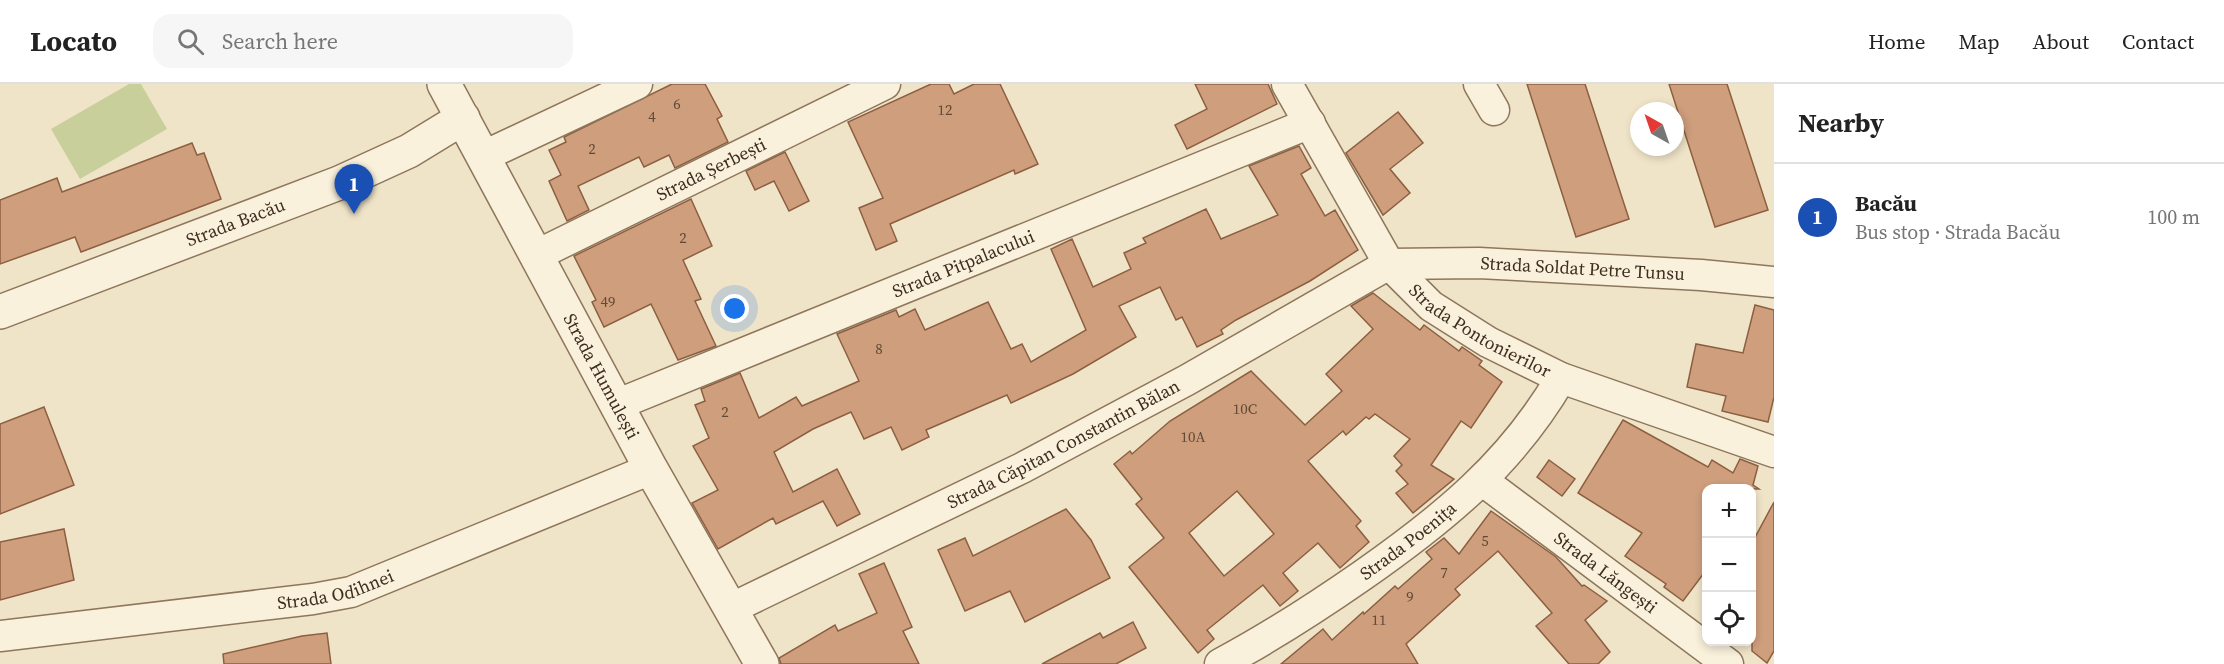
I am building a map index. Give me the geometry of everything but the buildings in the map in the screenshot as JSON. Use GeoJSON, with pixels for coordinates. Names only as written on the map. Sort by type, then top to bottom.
{"type":"FeatureCollection","features":[{"type":"Feature","properties":{"kind":"street","name":"Strada Humulești"},"geometry":{"type":"LineString","coordinates":[[444,84],[757,662]]}},
{"type":"Feature","properties":{"kind":"street"},"geometry":{"type":"LineString","coordinates":[[484,156],[637,84]]}},
{"type":"Feature","properties":{"kind":"street","name":"Strada Șerbești"},"geometry":{"type":"LineString","coordinates":[[537,255],[885,84]]}},
{"type":"Feature","properties":{"kind":"street","name":"Strada Pontonierilor"},"geometry":{"type":"LineString","coordinates":[[1287,84],[1389,264],[1417,294],[1453,320],[1527,363],[1561,378],[1774,452]]}},
{"type":"Feature","properties":{"kind":"street"},"geometry":{"type":"LineString","coordinates":[[1479,84],[1494,110]]}},
{"type":"Feature","properties":{"kind":"street","name":"Strada Bacău"},"geometry":{"type":"LineString","coordinates":[[0,312],[339,183],[409,151],[463,118]]}},
{"type":"Feature","properties":{"kind":"street","name":"Strada Pitpalacului"},"geometry":{"type":"LineString","coordinates":[[616,405],[1310,123]]}},
{"type":"Feature","properties":{"kind":"street","name":"Strada Soldat Petre Tunsu"},"geometry":{"type":"LineString","coordinates":[[1389,264],[1479,263],[1701,275],[1774,282]]}},
{"type":"Feature","properties":{"kind":"street","name":"Strada Căpitan Constantin Bălan"},"geometry":{"type":"LineString","coordinates":[[730,609],[902,529],[1033,463],[1187,380],[1389,264]]}},
{"type":"Feature","properties":{"kind":"street","name":"Strada Poenița"},"geometry":{"type":"LineString","coordinates":[[1220,664],[1333,596],[1404,546],[1483,482],[1532,423],[1561,378]]}},
{"type":"Feature","properties":{"kind":"street","name":"Strada Odihnei"},"geometry":{"type":"LineString","coordinates":[[0,636],[313,599],[351,592],[651,469]]}},
{"type":"Feature","properties":{"kind":"street","name":"Strada Lăngești"},"geometry":{"type":"LineString","coordinates":[[1483,482],[1728,664]]}},
{"type":"Feature","properties":{"kind":"green space"},"geometry":{"type":"Polygon","coordinates":[[[129,84],[141,84],[167,129],[80,179],[51,129],[129,84]]]}},
{"type":"Feature","properties":{"kind":"place","name":"Bacău"},"geometry":{"type":"Point","coordinates":[354,214]}}]}
